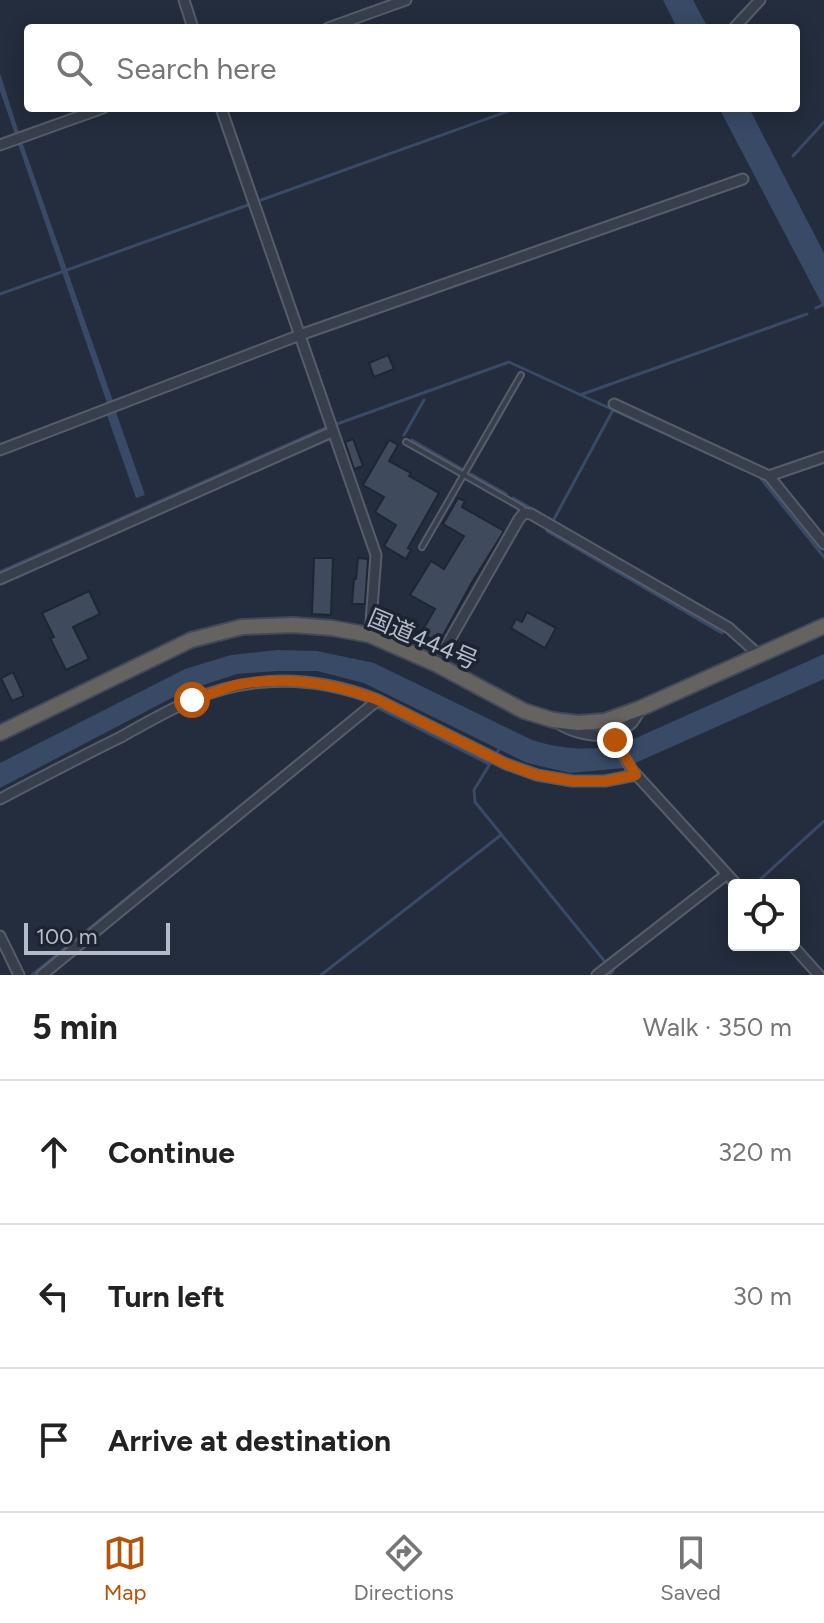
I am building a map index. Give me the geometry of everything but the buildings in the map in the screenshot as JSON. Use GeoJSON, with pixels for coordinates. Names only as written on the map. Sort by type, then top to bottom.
{"type":"FeatureCollection","features":[{"type":"Feature","properties":{"kind":"highway","name":"国道444号"},"geometry":{"type":"LineString","coordinates":[[0,733],[191,640],[242,627],[293,625],[370,635],[436,664],[524,711],[553,720],[578,723],[605,721],[641,708],[824,626]]}},
{"type":"Feature","properties":{"kind":"street"},"geometry":{"type":"LineString","coordinates":[[184,0],[192,24]]}},
{"type":"Feature","properties":{"kind":"street"},"geometry":{"type":"LineString","coordinates":[[339,24],[406,0]]}},
{"type":"Feature","properties":{"kind":"street"},"geometry":{"type":"LineString","coordinates":[[738,24],[760,0]]}},
{"type":"Feature","properties":{"kind":"street"},"geometry":{"type":"LineString","coordinates":[[0,145],[92,112]]}},
{"type":"Feature","properties":{"kind":"street"},"geometry":{"type":"LineString","coordinates":[[222,112],[376,555],[370,635]]}},
{"type":"Feature","properties":{"kind":"street"},"geometry":{"type":"LineString","coordinates":[[0,450],[300,335],[743,179]]}},
{"type":"Feature","properties":{"kind":"street"},"geometry":{"type":"LineString","coordinates":[[614,404],[769,476],[824,544]]}},
{"type":"Feature","properties":{"kind":"street"},"geometry":{"type":"LineString","coordinates":[[0,579],[332,432]]}},
{"type":"Feature","properties":{"kind":"street"},"geometry":{"type":"LineString","coordinates":[[769,476],[824,457]]}},
{"type":"Feature","properties":{"kind":"street"},"geometry":{"type":"LineString","coordinates":[[436,664],[524,513],[531,514],[729,628],[759,655]]}},
{"type":"Feature","properties":{"kind":"street"},"geometry":{"type":"LineString","coordinates":[[0,799],[192,700],[239,685],[277,681],[314,682],[358,692],[494,758],[537,775],[572,781],[605,781],[634,772]]}},
{"type":"Feature","properties":{"kind":"street"},"geometry":{"type":"LineString","coordinates":[[42,975],[378,700]]}},
{"type":"Feature","properties":{"kind":"street"},"geometry":{"type":"LineString","coordinates":[[614,739],[632,723],[641,708]]}},
{"type":"Feature","properties":{"kind":"street"},"geometry":{"type":"LineString","coordinates":[[553,720],[568,731],[614,739]]}},
{"type":"Feature","properties":{"kind":"street"},"geometry":{"type":"LineString","coordinates":[[614,739],[634,772],[732,879]]}},
{"type":"Feature","properties":{"kind":"street"},"geometry":{"type":"LineString","coordinates":[[602,971],[727,874]]}},
{"type":"Feature","properties":{"kind":"street"},"geometry":{"type":"LineString","coordinates":[[0,936],[19,975]]}},
{"type":"Feature","properties":{"kind":"street"},"geometry":{"type":"LineString","coordinates":[[797,951],[819,975]]}},
{"type":"Feature","properties":{"kind":"lane"},"geometry":{"type":"LineString","coordinates":[[422,547],[521,375]]}},
{"type":"Feature","properties":{"kind":"lane"},"geometry":{"type":"LineString","coordinates":[[406,442],[522,508],[524,513]]}},
{"type":"Feature","properties":{"kind":"water"},"geometry":{"type":"Polygon","coordinates":[[[663,0],[693,0],[706,24],[675,24],[663,0]]]}},
{"type":"Feature","properties":{"kind":"water"},"geometry":{"type":"Polygon","coordinates":[[[0,73],[145,495],[136,498],[107,415],[113,413],[0,91],[0,73]]]}},
{"type":"Feature","properties":{"kind":"water"},"geometry":{"type":"Polygon","coordinates":[[[721,112],[751,112],[824,253],[824,308],[721,112]]]}},
{"type":"Feature","properties":{"kind":"water"},"geometry":{"type":"Polygon","coordinates":[[[277,650],[317,651],[374,663],[532,740],[580,748],[627,742],[824,654],[824,679],[624,768],[570,773],[527,763],[364,683],[317,671],[237,674],[185,691],[0,788],[0,763],[185,669],[231,655],[277,650]]]}},
{"type":"Feature","properties":{"kind":"waterway"},"geometry":{"type":"LineString","coordinates":[[261,200],[506,112]]}},
{"type":"Feature","properties":{"kind":"waterway"},"geometry":{"type":"LineString","coordinates":[[793,156],[824,122]]}},
{"type":"Feature","properties":{"kind":"waterway"},"geometry":{"type":"LineString","coordinates":[[0,294],[248,205]]}},
{"type":"Feature","properties":{"kind":"waterway"},"geometry":{"type":"LineString","coordinates":[[816,308],[824,304]]}},
{"type":"Feature","properties":{"kind":"waterway"},"geometry":{"type":"LineString","coordinates":[[580,395],[807,314]]}},
{"type":"Feature","properties":{"kind":"waterway"},"geometry":{"type":"LineString","coordinates":[[337,424],[509,362],[744,470]]}},
{"type":"Feature","properties":{"kind":"waterway"},"geometry":{"type":"LineString","coordinates":[[404,435],[424,400]]}},
{"type":"Feature","properties":{"kind":"waterway"},"geometry":{"type":"LineString","coordinates":[[513,498],[553,521],[613,410]]}},
{"type":"Feature","properties":{"kind":"waterway"},"geometry":{"type":"LineString","coordinates":[[0,572],[325,428]]}},
{"type":"Feature","properties":{"kind":"waterway"},"geometry":{"type":"LineString","coordinates":[[412,440],[462,469]]}},
{"type":"Feature","properties":{"kind":"waterway"},"geometry":{"type":"LineString","coordinates":[[471,474],[506,494]]}},
{"type":"Feature","properties":{"kind":"waterway"},"geometry":{"type":"LineString","coordinates":[[759,476],[824,557]]}},
{"type":"Feature","properties":{"kind":"waterway"},"geometry":{"type":"LineString","coordinates":[[547,531],[722,633]]}},
{"type":"Feature","properties":{"kind":"waterway"},"geometry":{"type":"LineString","coordinates":[[32,975],[361,708]]}},
{"type":"Feature","properties":{"kind":"waterway"},"geometry":{"type":"LineString","coordinates":[[378,708],[489,764]]}},
{"type":"Feature","properties":{"kind":"waterway"},"geometry":{"type":"LineString","coordinates":[[499,749],[474,790],[475,802],[606,963]]}},
{"type":"Feature","properties":{"kind":"waterway"},"geometry":{"type":"LineString","coordinates":[[761,879],[824,821]]}},
{"type":"Feature","properties":{"kind":"waterway"},"geometry":{"type":"LineString","coordinates":[[321,975],[501,835]]}},
{"type":"Feature","properties":{"kind":"waterway"},"geometry":{"type":"LineString","coordinates":[[609,975],[613,971]]}},
{"type":"Feature","properties":{"kind":"route"},"geometry":{"type":"LineString","coordinates":[[192,700],[239,685],[277,681],[314,682],[378,700],[506,764],[537,775],[572,781],[605,781],[636,775],[615,740]]}}]}
